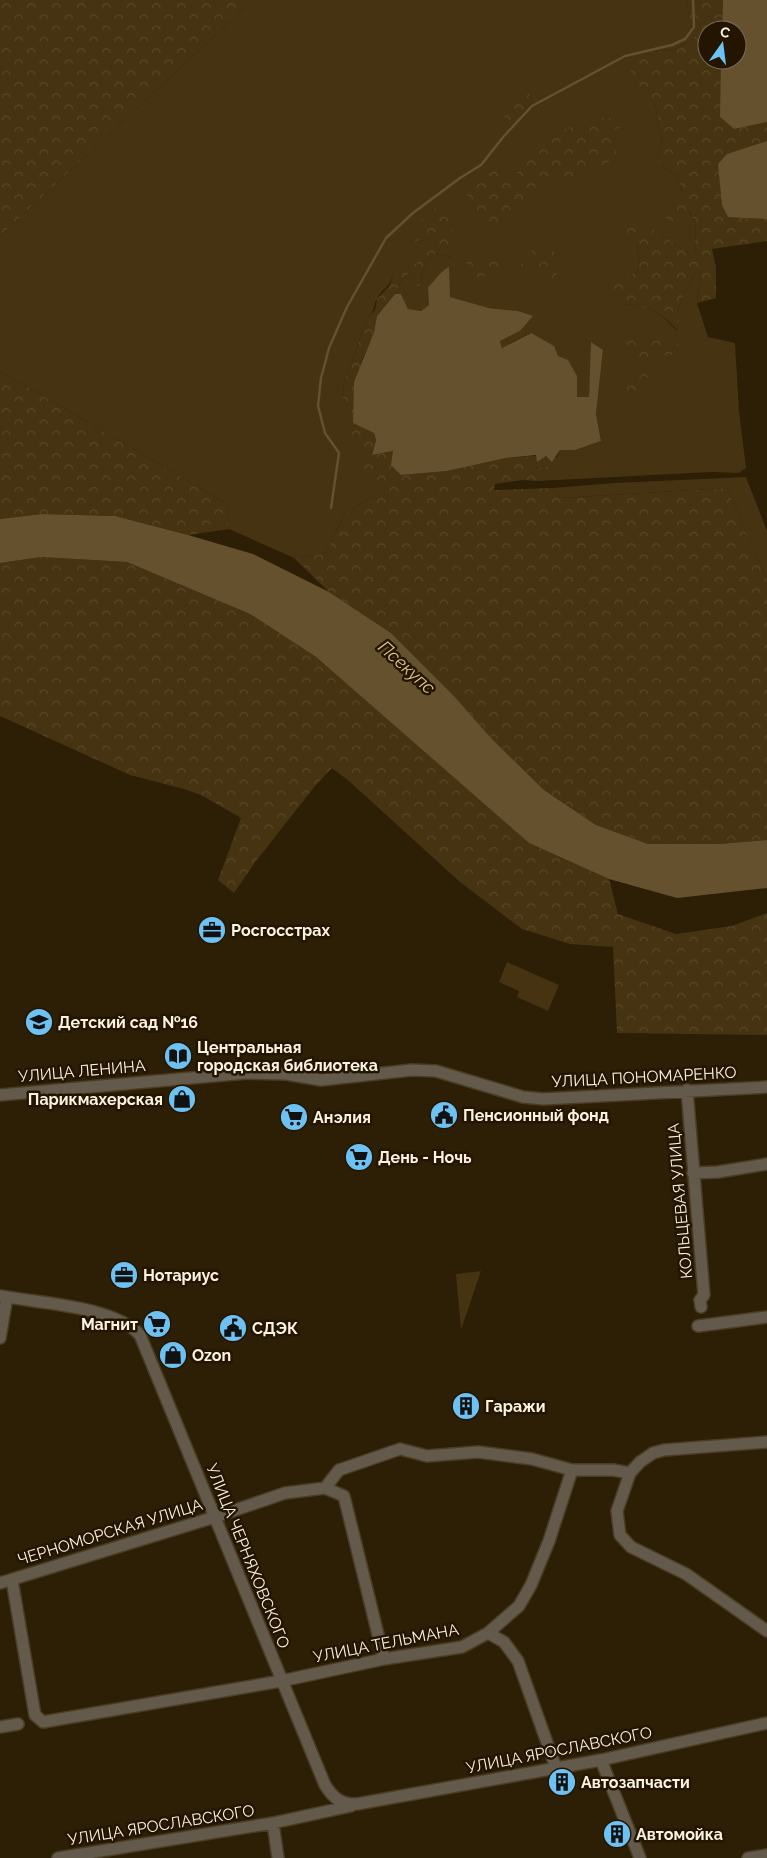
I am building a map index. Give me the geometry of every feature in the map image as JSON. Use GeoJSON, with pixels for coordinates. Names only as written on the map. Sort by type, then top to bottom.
{"type":"FeatureCollection","features":[{"type":"Feature","properties":{"kind":"street","name":"УЛИЦА ЛЕНИНА"},"geometry":{"type":"LineString","coordinates":[[0,1095],[247,1073],[286,1074],[321,1080],[412,1070],[436,1070],[523,1097]]}},
{"type":"Feature","properties":{"kind":"street","name":"УЛИЦА ПОНОМАРЕНКО"},"geometry":{"type":"LineString","coordinates":[[523,1097],[543,1099],[767,1087]]}},
{"type":"Feature","properties":{"kind":"street","name":"КОЛЬЦЕВАЯ УЛИЦА"},"geometry":{"type":"LineString","coordinates":[[687,1090],[704,1295],[700,1300],[701,1307]]}},
{"type":"Feature","properties":{"kind":"street"},"geometry":{"type":"LineString","coordinates":[[693,1173],[718,1172],[767,1164]]}},
{"type":"Feature","properties":{"kind":"street"},"geometry":{"type":"LineString","coordinates":[[0,1338],[4,1297]]}},
{"type":"Feature","properties":{"kind":"street","name":"УЛИЦА ЧЕРНЯХОВСКОГО"},"geometry":{"type":"LineString","coordinates":[[4,1297],[94,1311],[120,1320],[133,1328],[140,1336],[325,1786],[331,1795],[351,1804]]}},
{"type":"Feature","properties":{"kind":"street"},"geometry":{"type":"LineString","coordinates":[[698,1326],[767,1317]]}},
{"type":"Feature","properties":{"kind":"street"},"geometry":{"type":"LineString","coordinates":[[767,1442],[664,1450],[653,1453],[640,1462],[630,1473],[617,1511],[620,1535],[631,1547],[686,1574],[767,1631]]}},
{"type":"Feature","properties":{"kind":"street"},"geometry":{"type":"LineString","coordinates":[[384,1659],[344,1496],[325,1488],[339,1470],[400,1449],[427,1456],[478,1452],[532,1459],[572,1470],[613,1470],[630,1473]]}},
{"type":"Feature","properties":{"kind":"street","name":"УЛИЦА ТЕЛЬМАНА"},"geometry":{"type":"LineString","coordinates":[[6,1581],[35,1715],[44,1722],[281,1681],[384,1659],[462,1647],[488,1633],[519,1606],[550,1541],[572,1470]]}},
{"type":"Feature","properties":{"kind":"street","name":"ЧЕРНОМОРСКАЯ УЛИЦА"},"geometry":{"type":"LineString","coordinates":[[6,1581],[215,1517],[285,1493],[325,1488]]}},
{"type":"Feature","properties":{"kind":"street"},"geometry":{"type":"LineString","coordinates":[[488,1633],[504,1642],[518,1661],[556,1768]]}},
{"type":"Feature","properties":{"kind":"street","name":"УЛИЦА ЯРОСЛАВСКОГО"},"geometry":{"type":"LineString","coordinates":[[58,1858],[273,1823],[351,1804],[601,1760],[767,1723]]}},
{"type":"Feature","properties":{"kind":"street"},"geometry":{"type":"LineString","coordinates":[[0,1727],[18,1724]]}},
{"type":"Feature","properties":{"kind":"street"},"geometry":{"type":"LineString","coordinates":[[601,1760],[640,1858]]}},
{"type":"Feature","properties":{"kind":"street"},"geometry":{"type":"LineString","coordinates":[[273,1823],[278,1858]]}},
{"type":"Feature","properties":{"kind":"street"},"geometry":{"type":"LineString","coordinates":[[748,1858],[767,1855]]}},
{"type":"Feature","properties":{"kind":"green space"},"geometry":{"type":"Polygon","coordinates":[[[0,0],[253,0],[0,236],[0,0]]]}},
{"type":"Feature","properties":{"kind":"green space"},"geometry":{"type":"Polygon","coordinates":[[[253,0],[686,0],[694,39],[674,50],[650,52],[655,103],[662,142],[657,161],[677,176],[688,210],[696,225],[694,258],[660,233],[637,242],[639,266],[624,304],[654,311],[665,318],[677,331],[677,310],[694,274],[701,271],[697,303],[708,337],[735,343],[739,411],[746,468],[739,473],[711,472],[537,481],[559,468],[547,466],[534,468],[533,456],[557,457],[560,450],[575,450],[601,441],[596,414],[603,350],[592,343],[589,398],[577,397],[558,356],[530,333],[502,348],[500,341],[520,331],[532,316],[518,311],[489,308],[449,297],[443,270],[428,287],[430,305],[421,311],[408,309],[401,294],[395,294],[401,281],[410,273],[417,280],[417,289],[421,285],[424,267],[431,257],[435,254],[452,257],[448,205],[408,244],[422,240],[427,241],[417,264],[393,274],[388,286],[379,295],[368,317],[344,383],[343,398],[366,442],[380,476],[376,494],[344,515],[326,553],[294,558],[229,529],[227,504],[0,372],[0,236],[253,0]]]}},
{"type":"Feature","properties":{"kind":"green space"},"geometry":{"type":"Polygon","coordinates":[[[686,0],[723,0],[722,20],[697,20],[697,70],[721,70],[721,118],[734,129],[767,122],[767,241],[712,249],[716,268],[716,298],[697,303],[701,271],[694,274],[677,310],[678,331],[665,318],[654,311],[624,304],[612,285],[637,272],[639,266],[637,242],[617,232],[627,219],[660,233],[694,258],[696,225],[689,211],[672,230],[666,217],[683,194],[677,176],[657,161],[662,142],[655,103],[626,82],[633,66],[650,52],[674,50],[694,39],[686,0]]]}},
{"type":"Feature","properties":{"kind":"green space"},"geometry":{"type":"Polygon","coordinates":[[[528,93],[534,98],[538,107],[528,110],[504,130],[506,112],[528,93]]]}},
{"type":"Feature","properties":{"kind":"green space"},"geometry":{"type":"Polygon","coordinates":[[[625,116],[629,123],[614,130],[617,157],[596,170],[563,179],[533,193],[518,213],[491,226],[476,215],[466,193],[473,183],[482,176],[503,168],[515,187],[518,176],[514,159],[540,147],[560,132],[583,121],[625,116]]]}},
{"type":"Feature","properties":{"kind":"green space"},"geometry":{"type":"Polygon","coordinates":[[[448,205],[454,238],[452,257],[435,254],[431,257],[424,267],[421,285],[417,289],[417,280],[410,273],[401,281],[395,294],[377,316],[374,332],[361,363],[368,429],[374,433],[376,440],[372,455],[394,451],[401,475],[447,471],[506,458],[533,456],[535,468],[547,466],[560,468],[537,481],[522,480],[495,484],[494,490],[552,488],[560,498],[727,488],[767,580],[767,840],[719,844],[648,844],[596,825],[544,790],[491,738],[454,696],[391,633],[329,592],[294,558],[326,553],[344,515],[376,494],[370,481],[380,476],[364,470],[360,455],[366,442],[356,441],[349,428],[343,398],[344,383],[368,317],[375,310],[377,299],[390,285],[393,274],[401,260],[417,264],[418,253],[427,241],[421,240],[407,245],[415,231],[423,219],[433,210],[448,205]]]}},
{"type":"Feature","properties":{"kind":"green space"},"geometry":{"type":"Polygon","coordinates":[[[550,243],[558,262],[556,283],[546,283],[541,269],[534,269],[523,280],[517,270],[533,249],[550,243]]]}},
{"type":"Feature","properties":{"kind":"green space"},"geometry":{"type":"Polygon","coordinates":[[[476,255],[507,258],[506,267],[490,272],[481,279],[469,274],[466,266],[468,258],[476,255]]]}},
{"type":"Feature","properties":{"kind":"green space"},"geometry":{"type":"Polygon","coordinates":[[[627,339],[654,341],[666,339],[679,344],[672,355],[666,356],[656,350],[649,376],[634,391],[627,392],[624,384],[642,376],[631,356],[621,347],[627,339]]]}},
{"type":"Feature","properties":{"kind":"green space"},"geometry":{"type":"Polygon","coordinates":[[[0,372],[227,504],[229,529],[188,535],[115,516],[42,514],[0,519],[0,372]]]}},
{"type":"Feature","properties":{"kind":"green space"},"geometry":{"type":"Polygon","coordinates":[[[746,477],[767,531],[767,580],[727,488],[560,498],[552,488],[615,483],[746,477]]]}},
{"type":"Feature","properties":{"kind":"green space"},"geometry":{"type":"Polygon","coordinates":[[[41,557],[127,562],[250,614],[316,657],[529,843],[609,879],[618,914],[676,934],[732,926],[767,913],[767,1035],[617,1033],[613,947],[570,944],[522,929],[460,882],[349,781],[332,768],[315,786],[256,861],[234,893],[218,880],[241,818],[201,795],[130,775],[0,716],[0,563],[41,557]]]}},
{"type":"Feature","properties":{"kind":"green space"},"geometry":{"type":"Polygon","coordinates":[[[507,962],[559,985],[548,1011],[517,997],[519,991],[499,982],[507,962]]]}},
{"type":"Feature","properties":{"kind":"green space"},"geometry":{"type":"Polygon","coordinates":[[[481,1271],[461,1330],[456,1274],[481,1271]]]}},
{"type":"Feature","properties":{"kind":"water"},"geometry":{"type":"Polygon","coordinates":[[[723,0],[767,0],[767,122],[734,129],[720,117],[721,70],[747,70],[747,20],[722,20],[723,0]]]}},
{"type":"Feature","properties":{"kind":"water"},"geometry":{"type":"Polygon","coordinates":[[[767,141],[767,219],[728,217],[722,205],[718,164],[727,154],[767,141]]]}},
{"type":"Feature","properties":{"kind":"water"},"geometry":{"type":"Polygon","coordinates":[[[449,267],[450,297],[489,308],[518,311],[533,316],[520,331],[500,341],[502,348],[531,333],[554,346],[558,356],[568,360],[577,376],[577,397],[589,397],[591,342],[603,350],[596,414],[601,441],[575,450],[560,450],[552,462],[546,456],[537,462],[536,455],[506,458],[447,471],[401,475],[391,465],[393,451],[372,455],[376,440],[374,433],[353,423],[354,382],[374,332],[377,316],[395,294],[401,294],[408,309],[421,311],[429,305],[428,287],[449,267]]]}},
{"type":"Feature","properties":{"kind":"water","name":"Псекупс"},"geometry":{"type":"Polygon","coordinates":[[[42,514],[115,516],[188,535],[253,554],[329,592],[391,633],[454,696],[491,738],[544,790],[596,825],[648,844],[719,844],[767,840],[767,888],[677,898],[609,879],[529,843],[316,657],[250,614],[127,562],[41,557],[0,563],[0,519],[42,514]]]}},
{"type":"Feature","properties":{"kind":"waterway"},"geometry":{"type":"LineString","coordinates":[[331,508],[339,453],[325,433],[318,406],[321,378],[329,348],[347,307],[386,238],[413,213],[481,165],[504,136],[532,106],[625,56],[672,45],[685,39],[694,27],[693,0]]}},
{"type":"Feature","properties":{"kind":"place","name":"Росгосстрах"},"geometry":{"type":"Point","coordinates":[212,930]}},
{"type":"Feature","properties":{"kind":"place","name":"Детский сад №16"},"geometry":{"type":"Point","coordinates":[39,1022]}},
{"type":"Feature","properties":{"kind":"place","name":"Центральная городская библиотека"},"geometry":{"type":"Point","coordinates":[178,1056]}},
{"type":"Feature","properties":{"kind":"place","name":"Парикмахерская"},"geometry":{"type":"Point","coordinates":[182,1099]}},
{"type":"Feature","properties":{"kind":"place","name":"Пенсионный фонд"},"geometry":{"type":"Point","coordinates":[444,1115]}},
{"type":"Feature","properties":{"kind":"place","name":"Анэлия"},"geometry":{"type":"Point","coordinates":[294,1117]}},
{"type":"Feature","properties":{"kind":"place","name":"День - Ночь"},"geometry":{"type":"Point","coordinates":[359,1157]}},
{"type":"Feature","properties":{"kind":"place","name":"Нотариус"},"geometry":{"type":"Point","coordinates":[124,1275]}},
{"type":"Feature","properties":{"kind":"place","name":"Магнит"},"geometry":{"type":"Point","coordinates":[157,1324]}},
{"type":"Feature","properties":{"kind":"place","name":"СДЭК"},"geometry":{"type":"Point","coordinates":[233,1328]}},
{"type":"Feature","properties":{"kind":"place","name":"Ozon"},"geometry":{"type":"Point","coordinates":[173,1355]}},
{"type":"Feature","properties":{"kind":"place","name":"Гаражи"},"geometry":{"type":"Point","coordinates":[466,1406]}},
{"type":"Feature","properties":{"kind":"place","name":"Автозапчасти"},"geometry":{"type":"Point","coordinates":[562,1782]}},
{"type":"Feature","properties":{"kind":"place","name":"Автомойка"},"geometry":{"type":"Point","coordinates":[617,1834]}}]}
